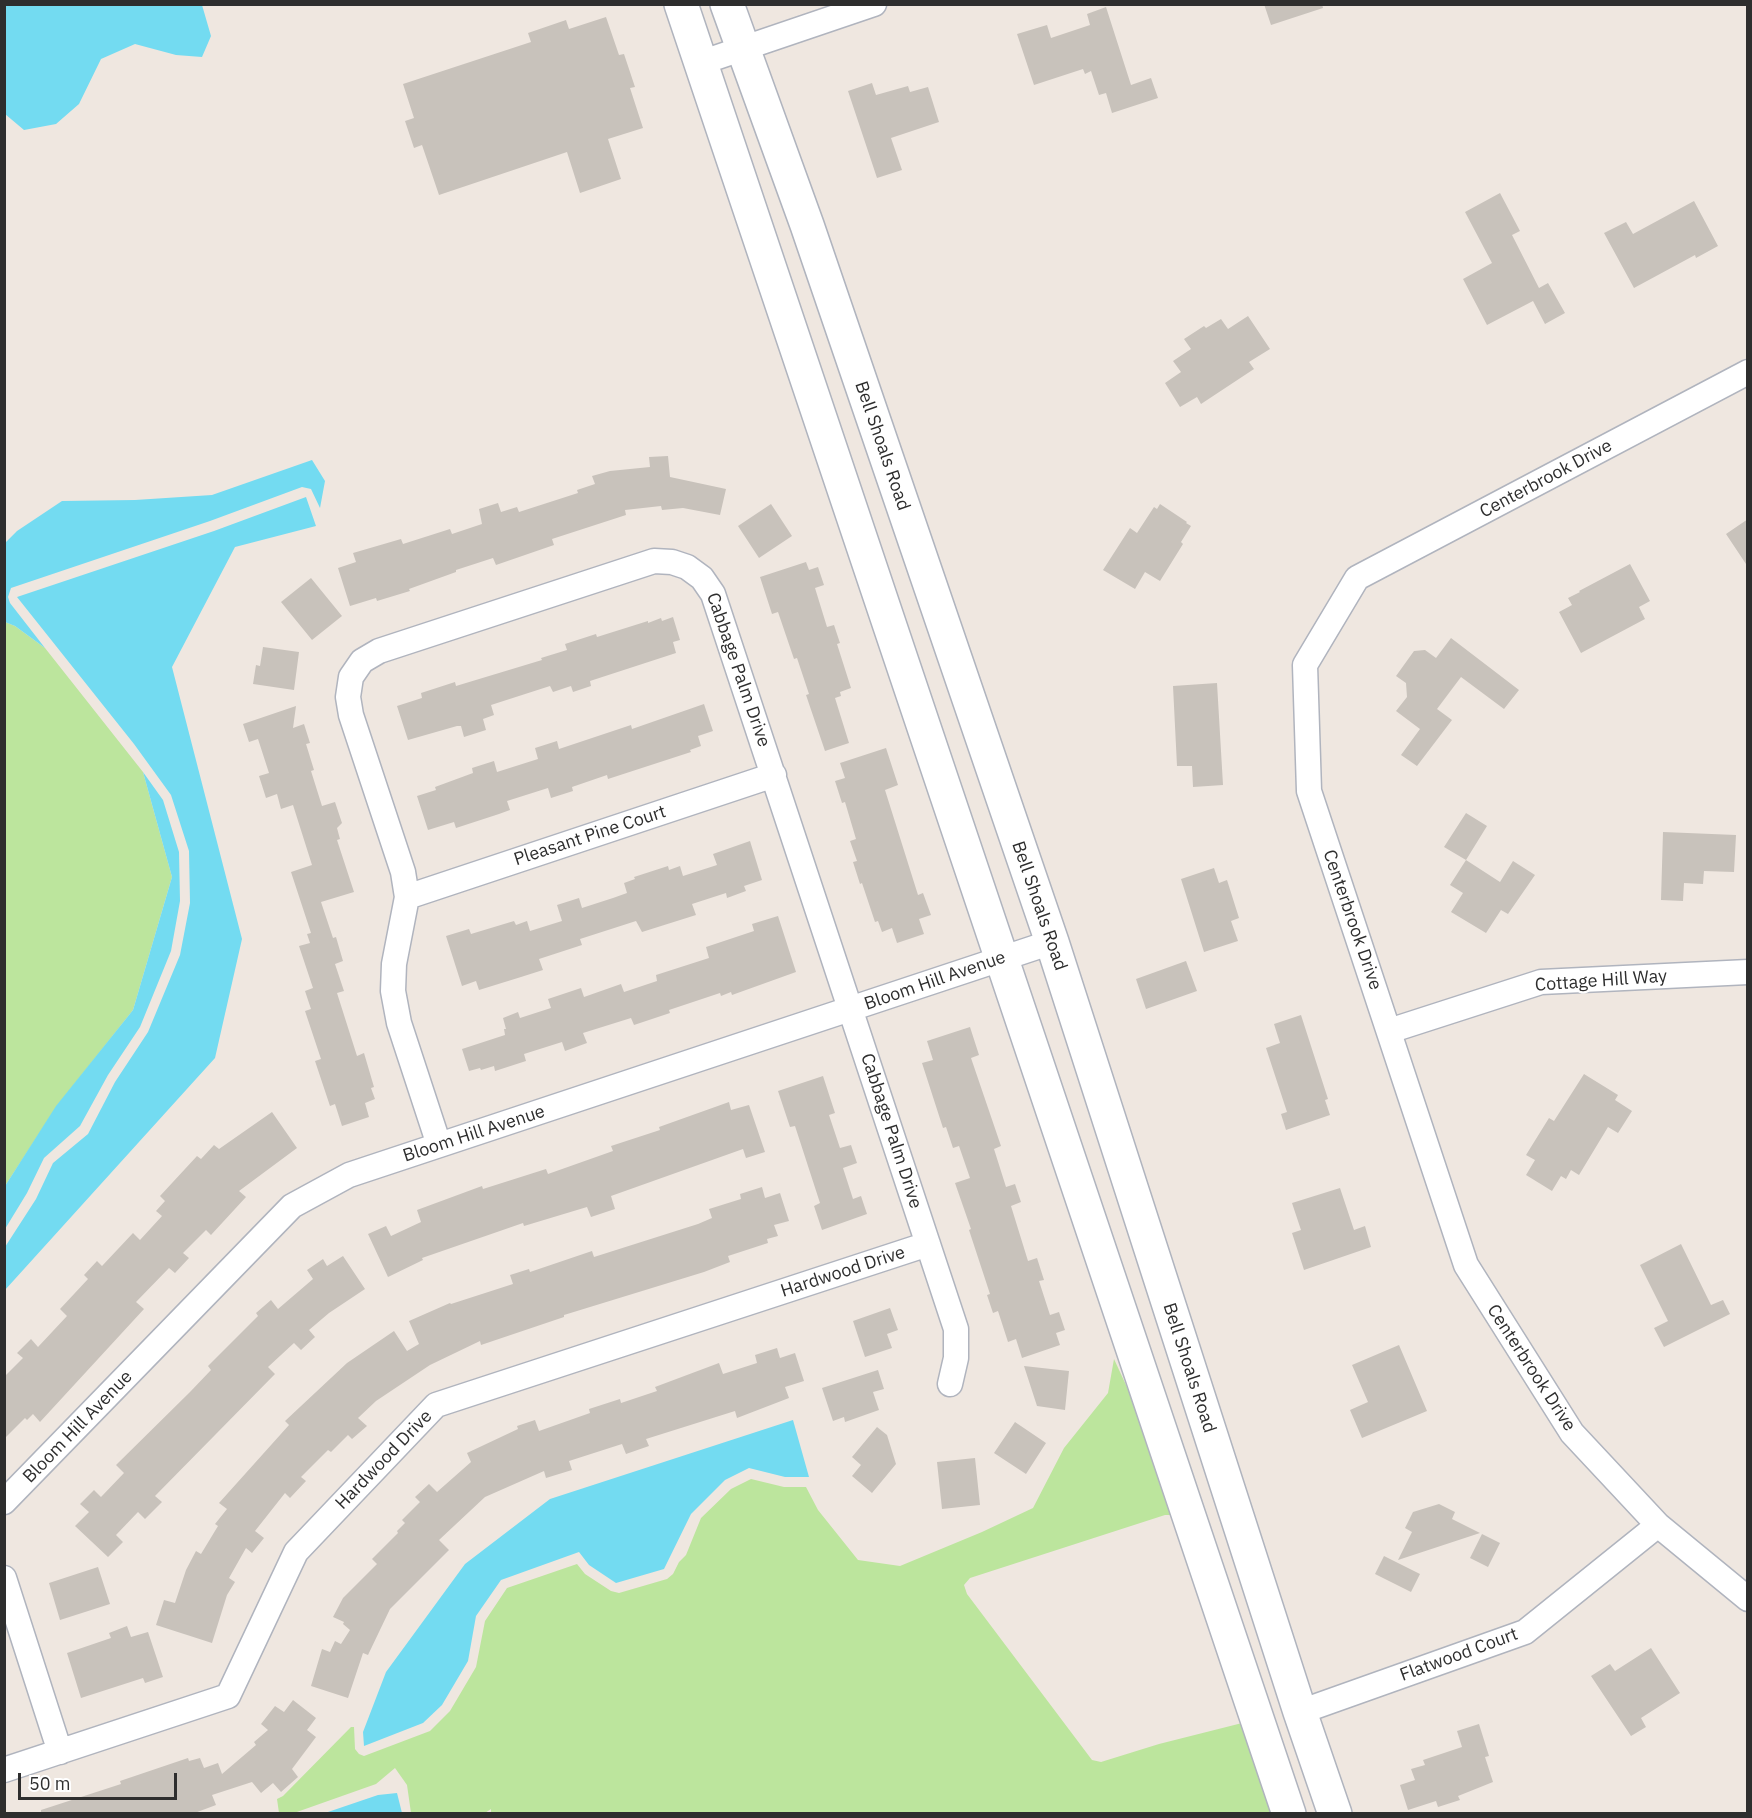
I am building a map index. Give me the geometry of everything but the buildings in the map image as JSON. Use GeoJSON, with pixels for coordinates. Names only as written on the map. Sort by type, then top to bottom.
{"type":"FeatureCollection","features":[{"type":"Feature","properties":{"kind":"main road"},"geometry":{"type":"LineString","coordinates":[[681,4],[1289,1814]]}},
{"type":"Feature","properties":{"kind":"main road","name":"Bell Shoals Road"},"geometry":{"type":"LineString","coordinates":[[727,4],[811,236],[1052,942],[1300,1712],[1335,1814]]}},
{"type":"Feature","properties":{"kind":"street"},"geometry":{"type":"LineString","coordinates":[[700,63],[874,4]]}},
{"type":"Feature","properties":{"kind":"street","name":"Centerbrook Drive"},"geometry":{"type":"LineString","coordinates":[[1748,372],[1357,578],[1305,665],[1309,791],[1466,1265],[1572,1433],[1659,1525],[1748,1599]]}},
{"type":"Feature","properties":{"kind":"street","name":"Cabbage Palm Drive"},"geometry":{"type":"LineString","coordinates":[[439,1145],[399,1023],[393,992],[394,964],[407,897],[403,872],[351,715],[348,697],[351,677],[362,661],[379,651],[654,561],[672,562],[687,567],[702,578],[713,594],[956,1329],[956,1358],[950,1384]]}},
{"type":"Feature","properties":{"kind":"street","name":"Pleasant Pine Court"},"geometry":{"type":"LineString","coordinates":[[407,897],[774,775]]}},
{"type":"Feature","properties":{"kind":"street","name":"Bloom Hill Avenue"},"geometry":{"type":"LineString","coordinates":[[4,1502],[292,1206],[349,1175],[1052,942]]}},
{"type":"Feature","properties":{"kind":"street","name":"Cottage Hill Way"},"geometry":{"type":"LineString","coordinates":[[1389,1030],[1541,982],[1748,972]]}},
{"type":"Feature","properties":{"kind":"street","name":"Hardwood Drive"},"geometry":{"type":"LineString","coordinates":[[4,1770],[228,1696],[296,1552],[436,1405],[928,1244]]}},
{"type":"Feature","properties":{"kind":"street","name":"Flatwood Court"},"geometry":{"type":"LineString","coordinates":[[1300,1712],[1525,1632],[1659,1525]]}},
{"type":"Feature","properties":{"kind":"street"},"geometry":{"type":"LineString","coordinates":[[4,1578],[60,1752]]}},
{"type":"Feature","properties":{"kind":"green space"},"geometry":{"type":"Polygon","coordinates":[[[5,622],[15,626],[45,648],[143,772],[172,877],[133,1010],[57,1106],[5,1186],[5,622]]]}},
{"type":"Feature","properties":{"kind":"green space"},"geometry":{"type":"Polygon","coordinates":[[[1114,1359],[1200,1545],[1172,1515],[1165,1515],[970,1578],[964,1585],[967,1594],[1092,1760],[1101,1762],[1159,1744],[1258,1719],[1287,1813],[491,1813],[491,1809],[485,1813],[411,1813],[407,1785],[395,1768],[376,1784],[294,1813],[279,1813],[277,1799],[283,1796],[351,1727],[354,1727],[355,1749],[364,1756],[430,1731],[450,1711],[476,1667],[485,1621],[507,1588],[577,1564],[585,1574],[611,1591],[619,1593],[667,1579],[686,1555],[701,1518],[731,1489],[751,1479],[784,1487],[806,1487],[818,1510],[858,1560],[900,1566],[1033,1508],[1064,1448],[1108,1393],[1114,1359]]]}},
{"type":"Feature","properties":{"kind":"water"},"geometry":{"type":"Polygon","coordinates":[[[4,5],[202,5],[211,36],[202,57],[176,55],[135,44],[101,59],[79,104],[56,124],[24,130],[5,114],[4,5]]]}},
{"type":"Feature","properties":{"kind":"water"},"geometry":{"type":"Polygon","coordinates":[[[312,460],[325,481],[320,508],[311,489],[302,487],[210,521],[11,588],[8,597],[10,603],[45,648],[15,626],[5,622],[5,543],[17,531],[62,501],[135,500],[212,495],[312,460]]]}},
{"type":"Feature","properties":{"kind":"water"},"geometry":{"type":"Polygon","coordinates":[[[306,497],[316,526],[235,547],[172,667],[242,939],[215,1058],[5,1290],[5,1247],[36,1199],[53,1163],[88,1134],[115,1082],[148,1032],[180,955],[190,903],[189,851],[171,795],[134,744],[17,597],[214,531],[306,497]]]}},
{"type":"Feature","properties":{"kind":"water"},"geometry":{"type":"Polygon","coordinates":[[[143,772],[163,800],[179,852],[180,901],[171,951],[140,1027],[108,1075],[80,1126],[44,1158],[27,1193],[5,1229],[5,1186],[56,1106],[133,1010],[172,877],[143,772]]]}},
{"type":"Feature","properties":{"kind":"water"},"geometry":{"type":"Polygon","coordinates":[[[793,1420],[809,1477],[785,1477],[749,1468],[725,1480],[691,1514],[664,1569],[616,1583],[589,1565],[579,1552],[501,1580],[476,1616],[468,1661],[442,1705],[423,1723],[364,1746],[363,1732],[386,1672],[465,1564],[550,1499],[793,1420]]]}},
{"type":"Feature","properties":{"kind":"water"},"geometry":{"type":"Polygon","coordinates":[[[397,1793],[402,1813],[325,1813],[378,1795],[397,1793]]]}}]}
